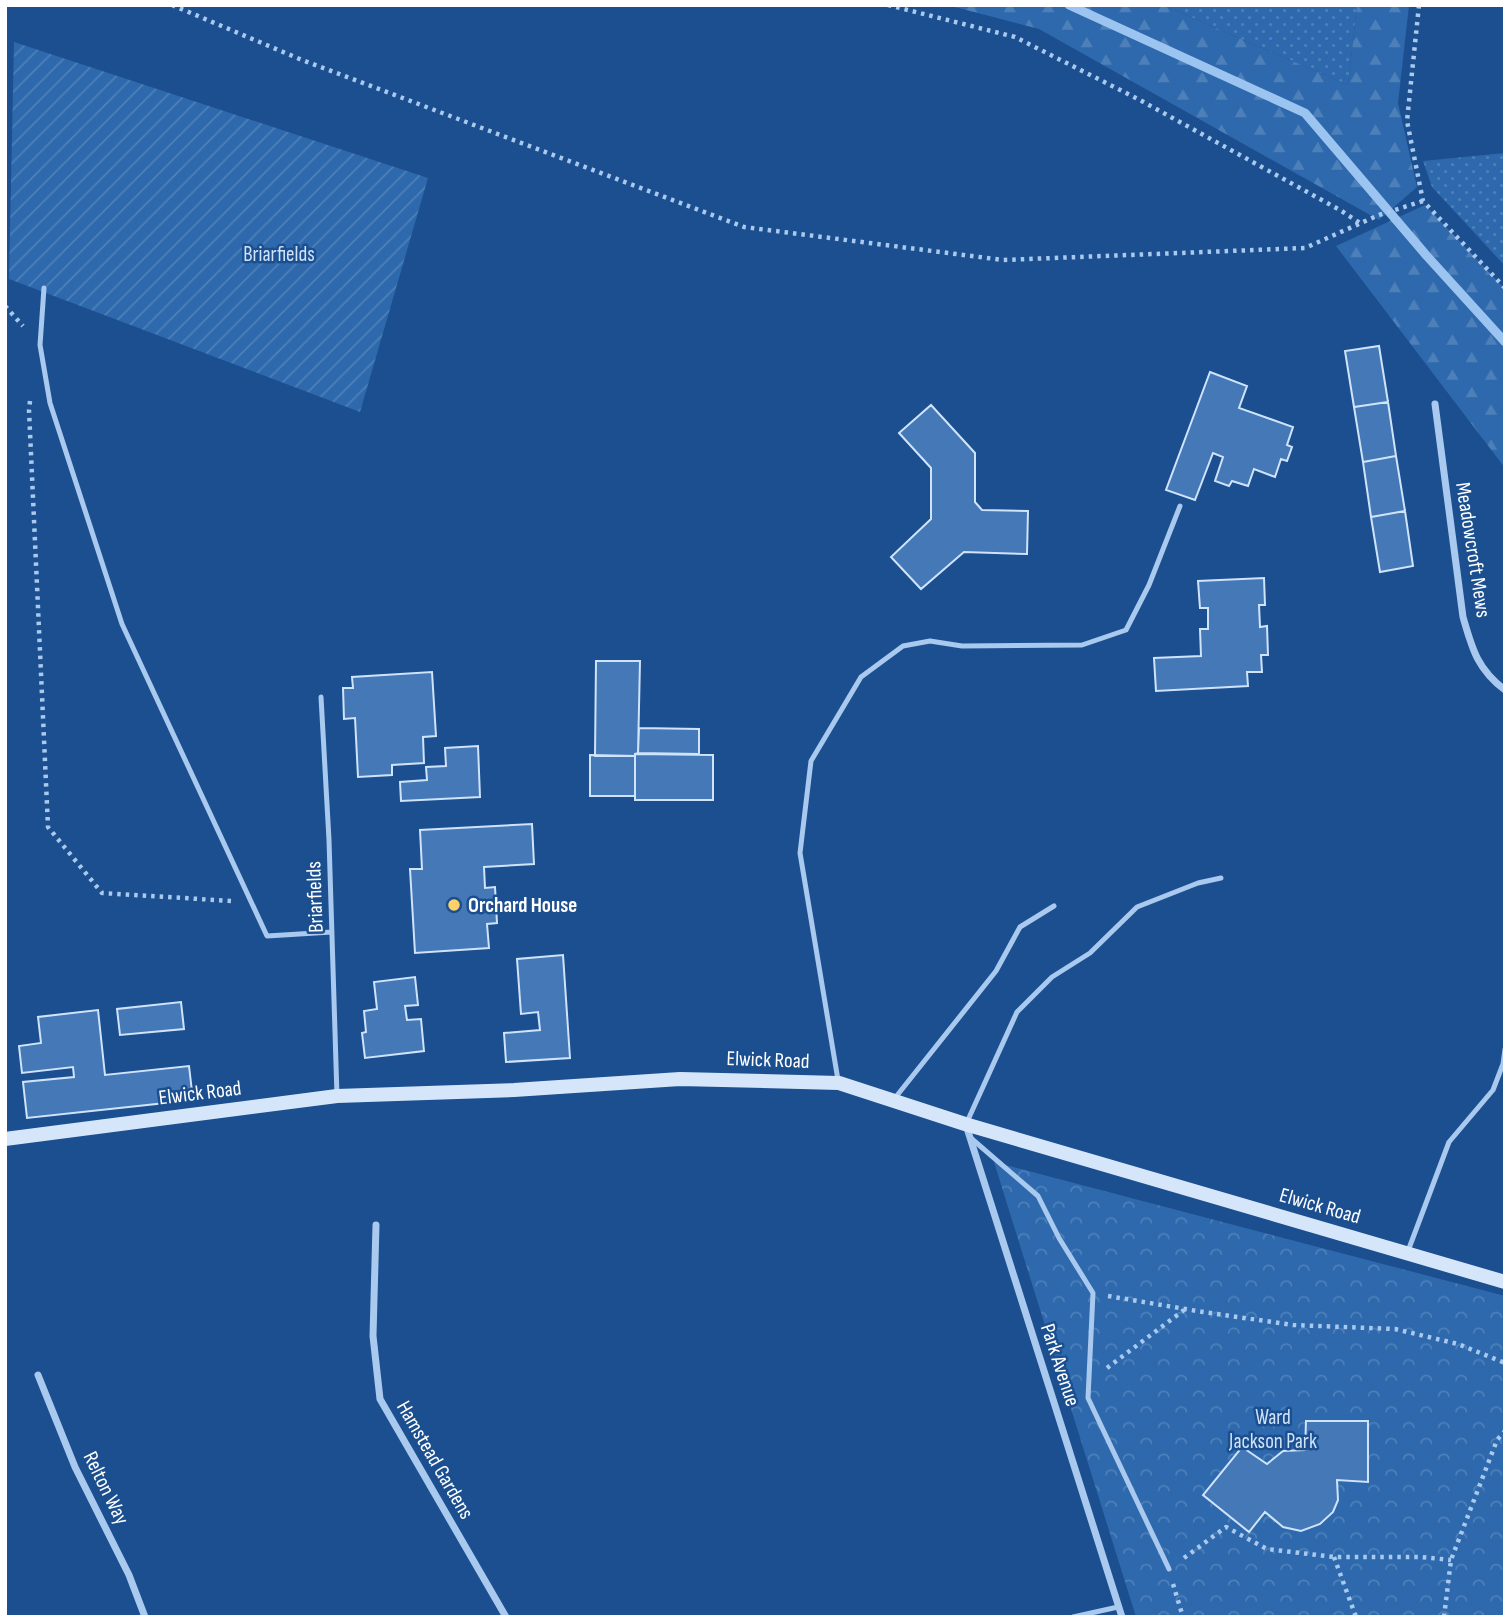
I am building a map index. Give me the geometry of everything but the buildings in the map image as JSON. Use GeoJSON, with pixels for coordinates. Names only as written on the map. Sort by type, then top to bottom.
{"type":"FeatureCollection","features":[{"type":"Feature","properties":{"kind":"street","name":"Meadowcroft Mews"},"geometry":{"type":"LineString","coordinates":[[1435,404],[1463,617],[1480,666],[1505,690]]}},
{"type":"Feature","properties":{"kind":"street","name":"Elwick Road"},"geometry":{"type":"LineString","coordinates":[[5,1139],[337,1097],[514,1090],[680,1079],[839,1083],[893,1101],[967,1131],[1505,1282]]}},
{"type":"Feature","properties":{"kind":"street","name":"Park Avenue"},"geometry":{"type":"LineString","coordinates":[[967,1131],[1122,1617]]}},
{"type":"Feature","properties":{"kind":"street","name":"Hamstead Gardens"},"geometry":{"type":"LineString","coordinates":[[376,1225],[373,1336],[380,1399],[506,1617]]}},
{"type":"Feature","properties":{"kind":"street","name":"Relton Way"},"geometry":{"type":"LineString","coordinates":[[38,1375],[75,1466],[129,1574],[145,1617]]}},
{"type":"Feature","properties":{"kind":"lane"},"geometry":{"type":"LineString","coordinates":[[44,288],[40,345],[50,403],[122,624],[267,936],[332,932]]}},
{"type":"Feature","properties":{"kind":"lane"},"geometry":{"type":"LineString","coordinates":[[839,1083],[800,853],[811,761],[861,677],[904,646],[930,641],[962,646],[1082,645],[1126,630],[1149,585],[1180,506]]}},
{"type":"Feature","properties":{"kind":"lane","name":"Briarfields"},"geometry":{"type":"LineString","coordinates":[[321,697],[329,840],[337,1097]]}},
{"type":"Feature","properties":{"kind":"lane"},"geometry":{"type":"LineString","coordinates":[[1169,1569],[1088,1398],[1093,1293],[1059,1238],[1038,1196],[967,1131],[1017,1012],[1043,986],[1090,953],[1137,907],[1198,883],[1221,878]]}},
{"type":"Feature","properties":{"kind":"lane"},"geometry":{"type":"LineString","coordinates":[[893,1101],[996,971],[1020,927],[1054,906]]}},
{"type":"Feature","properties":{"kind":"lane"},"geometry":{"type":"LineString","coordinates":[[1407,1254],[1449,1142],[1493,1090],[1503,1064],[1505,1049]]}},
{"type":"Feature","properties":{"kind":"lane"},"geometry":{"type":"LineString","coordinates":[[1073,1617],[1118,1607]]}},
{"type":"Feature","properties":{"kind":"path"},"geometry":{"type":"LineString","coordinates":[[172,5],[302,60],[744,227],[1003,260],[1305,248],[1379,215],[1423,201]]}},
{"type":"Feature","properties":{"kind":"path"},"geometry":{"type":"LineString","coordinates":[[888,5],[1015,37],[1138,99],[1360,223]]}},
{"type":"Feature","properties":{"kind":"path"},"geometry":{"type":"LineString","coordinates":[[1419,5],[1407,121],[1423,201],[1505,288]]}},
{"type":"Feature","properties":{"kind":"path"},"geometry":{"type":"LineString","coordinates":[[5,306],[40,345]]}},
{"type":"Feature","properties":{"kind":"path"},"geometry":{"type":"LineString","coordinates":[[31,397],[29,410],[48,827],[102,893],[251,903]]}},
{"type":"Feature","properties":{"kind":"path"},"geometry":{"type":"LineString","coordinates":[[1093,1293],[1185,1310],[1293,1325],[1395,1329],[1458,1345],[1505,1363]]}},
{"type":"Feature","properties":{"kind":"path"},"geometry":{"type":"LineString","coordinates":[[1089,1382],[1185,1310]]}},
{"type":"Feature","properties":{"kind":"path"},"geometry":{"type":"LineString","coordinates":[[1444,1617],[1451,1560],[1497,1440],[1505,1431]]}},
{"type":"Feature","properties":{"kind":"path"},"geometry":{"type":"LineString","coordinates":[[1182,1617],[1169,1569],[1226,1527],[1267,1549],[1334,1557],[1421,1557],[1451,1560]]}},
{"type":"Feature","properties":{"kind":"path"},"geometry":{"type":"LineString","coordinates":[[1334,1557],[1356,1617]]}},
{"type":"Feature","properties":{"kind":"green space"},"geometry":{"type":"Polygon","coordinates":[[[947,5],[1163,5],[1348,85],[1357,5],[1409,5],[1398,103],[1417,187],[1379,220],[1039,29],[947,5]]]}},
{"type":"Feature","properties":{"kind":"green space"},"geometry":{"type":"Polygon","coordinates":[[[1163,5],[1357,5],[1348,85],[1163,5]]]}},
{"type":"Feature","properties":{"kind":"green space","name":"Briarfields"},"geometry":{"type":"Polygon","coordinates":[[[14,42],[428,178],[360,412],[9,279],[14,42]]]}},
{"type":"Feature","properties":{"kind":"green space"},"geometry":{"type":"Polygon","coordinates":[[[1505,153],[1505,266],[1432,187],[1423,161],[1505,153]]]}},
{"type":"Feature","properties":{"kind":"green space"},"geometry":{"type":"Polygon","coordinates":[[[1425,205],[1505,289],[1505,468],[1336,246],[1425,205]]]}},
{"type":"Feature","properties":{"kind":"green space","name":"Ward Jackson Park"},"geometry":{"type":"Polygon","coordinates":[[[994,1162],[1505,1296],[1505,1617],[1136,1617],[994,1162]]]}},
{"type":"Feature","properties":{"kind":"waterway"},"geometry":{"type":"LineString","coordinates":[[1069,5],[1305,113],[1426,255],[1505,342]]}},
{"type":"Feature","properties":{"kind":"place","name":"Orchard House"},"geometry":{"type":"Point","coordinates":[454,905]}}]}
